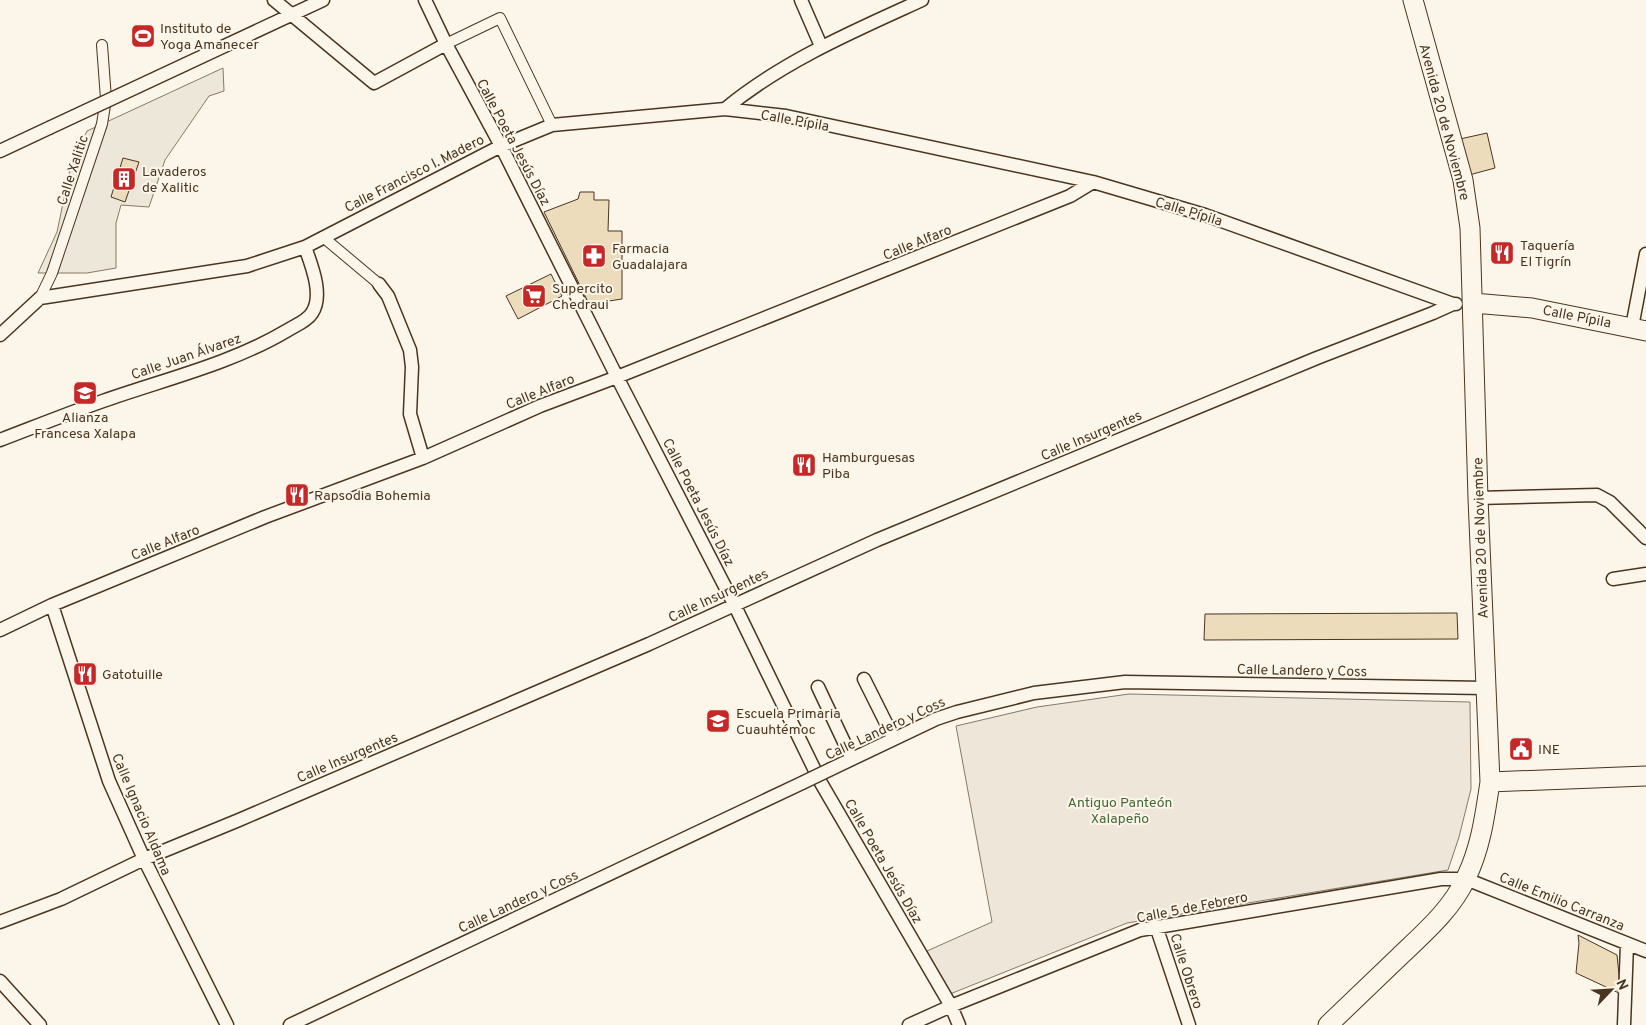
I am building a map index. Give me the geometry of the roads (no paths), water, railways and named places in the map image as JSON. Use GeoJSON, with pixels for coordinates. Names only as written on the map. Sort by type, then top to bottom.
{"type":"FeatureCollection","features":[{"type":"Feature","properties":{"kind":"main road","name":"Avenida 20 de Noviembre"},"geometry":{"type":"LineString","coordinates":[[1328,1025],[1435,922],[1452,902],[1466,879],[1478,848],[1485,819],[1490,782],[1478,498],[1470,228],[1463,180],[1413,0]]}},
{"type":"Feature","properties":{"kind":"main road","name":"Calle Pípila"},"geometry":{"type":"LineString","coordinates":[[1473,302],[1532,308],[1639,329]]}},
{"type":"Feature","properties":{"kind":"main road"},"geometry":{"type":"LineString","coordinates":[[1490,782],[1646,776]]}},
{"type":"Feature","properties":{"kind":"street"},"geometry":{"type":"LineString","coordinates":[[274,0],[374,83],[446,44],[500,18],[552,125]]}},
{"type":"Feature","properties":{"kind":"street"},"geometry":{"type":"LineString","coordinates":[[0,151],[323,0]]}},
{"type":"Feature","properties":{"kind":"street","name":"Calle Poeta Jesús Díaz"},"geometry":{"type":"LineString","coordinates":[[425,0],[734,604],[821,783],[951,1006],[959,1025]]}},
{"type":"Feature","properties":{"kind":"street"},"geometry":{"type":"LineString","coordinates":[[801,0],[821,46]]}},
{"type":"Feature","properties":{"kind":"street"},"geometry":{"type":"LineString","coordinates":[[725,109],[750,88],[821,46],[922,0]]}},
{"type":"Feature","properties":{"kind":"street","name":"Calle Xalitic"},"geometry":{"type":"LineString","coordinates":[[40,298],[52,273],[102,124],[106,99],[102,45]]}},
{"type":"Feature","properties":{"kind":"street","name":"Calle Pípila"},"geometry":{"type":"LineString","coordinates":[[725,109],[786,116],[1093,182],[1205,216],[1452,304],[1473,302]]}},
{"type":"Feature","properties":{"kind":"street","name":"Calle Francisco I. Madero"},"geometry":{"type":"LineString","coordinates":[[40,298],[247,266],[305,247],[501,146],[552,125],[725,109]]}},
{"type":"Feature","properties":{"kind":"street","name":"Calle Alfaro"},"geometry":{"type":"LineString","coordinates":[[0,630],[52,605],[265,517],[422,458],[540,406],[1070,196],[1093,182]]}},
{"type":"Feature","properties":{"kind":"street"},"geometry":{"type":"LineString","coordinates":[[323,237],[379,284],[388,296],[410,350],[412,367],[410,414],[422,458]]}},
{"type":"Feature","properties":{"kind":"street","name":"Calle Juan Álvarez"},"geometry":{"type":"LineString","coordinates":[[0,440],[104,401],[236,356],[272,340],[306,319],[313,312],[317,303],[315,277],[305,247]]}},
{"type":"Feature","properties":{"kind":"street"},"geometry":{"type":"LineString","coordinates":[[1639,329],[1646,254]]}},
{"type":"Feature","properties":{"kind":"street"},"geometry":{"type":"LineString","coordinates":[[0,335],[40,298]]}},
{"type":"Feature","properties":{"kind":"street","name":"Calle Insurgentes"},"geometry":{"type":"LineString","coordinates":[[0,922],[61,899],[144,859],[649,644],[877,540],[1452,304]]}},
{"type":"Feature","properties":{"kind":"street"},"geometry":{"type":"LineString","coordinates":[[1478,498],[1597,495],[1610,502],[1646,538]]}},
{"type":"Feature","properties":{"kind":"street"},"geometry":{"type":"LineString","coordinates":[[1613,580],[1646,574]]}},
{"type":"Feature","properties":{"kind":"street","name":"Calle Ignacio Aldama"},"geometry":{"type":"LineString","coordinates":[[52,605],[108,781],[144,859],[227,1025]]}},
{"type":"Feature","properties":{"kind":"street"},"geometry":{"type":"LineString","coordinates":[[864,678],[894,739]]}},
{"type":"Feature","properties":{"kind":"street","name":"Calle Landero y Coss"},"geometry":{"type":"LineString","coordinates":[[290,1025],[936,719],[956,712],[1034,692],[1125,682],[1486,688]]}},
{"type":"Feature","properties":{"kind":"street"},"geometry":{"type":"LineString","coordinates":[[818,688],[852,759]]}},
{"type":"Feature","properties":{"kind":"street","name":"Calle 5 de Febrero"},"geometry":{"type":"LineString","coordinates":[[909,1025],[951,1006],[1140,930],[1441,879],[1466,879]]}},
{"type":"Feature","properties":{"kind":"street","name":"Calle Emilio Carranza"},"geometry":{"type":"LineString","coordinates":[[1466,879],[1646,951]]}},
{"type":"Feature","properties":{"kind":"street","name":"Calle Obrero"},"geometry":{"type":"LineString","coordinates":[[1156,926],[1188,1025]]}},
{"type":"Feature","properties":{"kind":"street"},"geometry":{"type":"LineString","coordinates":[[1624,1025],[1627,944]]}},
{"type":"Feature","properties":{"kind":"street"},"geometry":{"type":"LineString","coordinates":[[0,981],[40,1025]]}},
{"type":"Feature","properties":{"kind":"place","name":"Instituto de Yoga Amanecer"},"geometry":{"type":"Point","coordinates":[143,36]}},
{"type":"Feature","properties":{"kind":"place","name":"Lavaderos de Xalitic"},"geometry":{"type":"Point","coordinates":[124,179]}},
{"type":"Feature","properties":{"kind":"place","name":"Taquería El Tigrín"},"geometry":{"type":"Point","coordinates":[1502,253]}},
{"type":"Feature","properties":{"kind":"place","name":"Farmacia Guadalajara"},"geometry":{"type":"Point","coordinates":[594,256]}},
{"type":"Feature","properties":{"kind":"place","name":"Supercito Chedraui"},"geometry":{"type":"Point","coordinates":[534,296]}},
{"type":"Feature","properties":{"kind":"place","name":"Alianza Francesa Xalapa"},"geometry":{"type":"Point","coordinates":[85,393]}},
{"type":"Feature","properties":{"kind":"place","name":"Hamburguesas Piba"},"geometry":{"type":"Point","coordinates":[804,465]}},
{"type":"Feature","properties":{"kind":"place","name":"Rapsodia Bohemia"},"geometry":{"type":"Point","coordinates":[297,495]}},
{"type":"Feature","properties":{"kind":"place","name":"Gatotuille"},"geometry":{"type":"Point","coordinates":[85,674]}},
{"type":"Feature","properties":{"kind":"place","name":"Escuela Primaria Cuauhtémoc"},"geometry":{"type":"Point","coordinates":[718,721]}},
{"type":"Feature","properties":{"kind":"place","name":"INE"},"geometry":{"type":"Point","coordinates":[1521,749]}},
{"type":"Feature","properties":{"kind":"park label","name":"Antiguo Panteón Xalapeño"},"geometry":{"type":"Point","coordinates":[1120,810]}}]}
